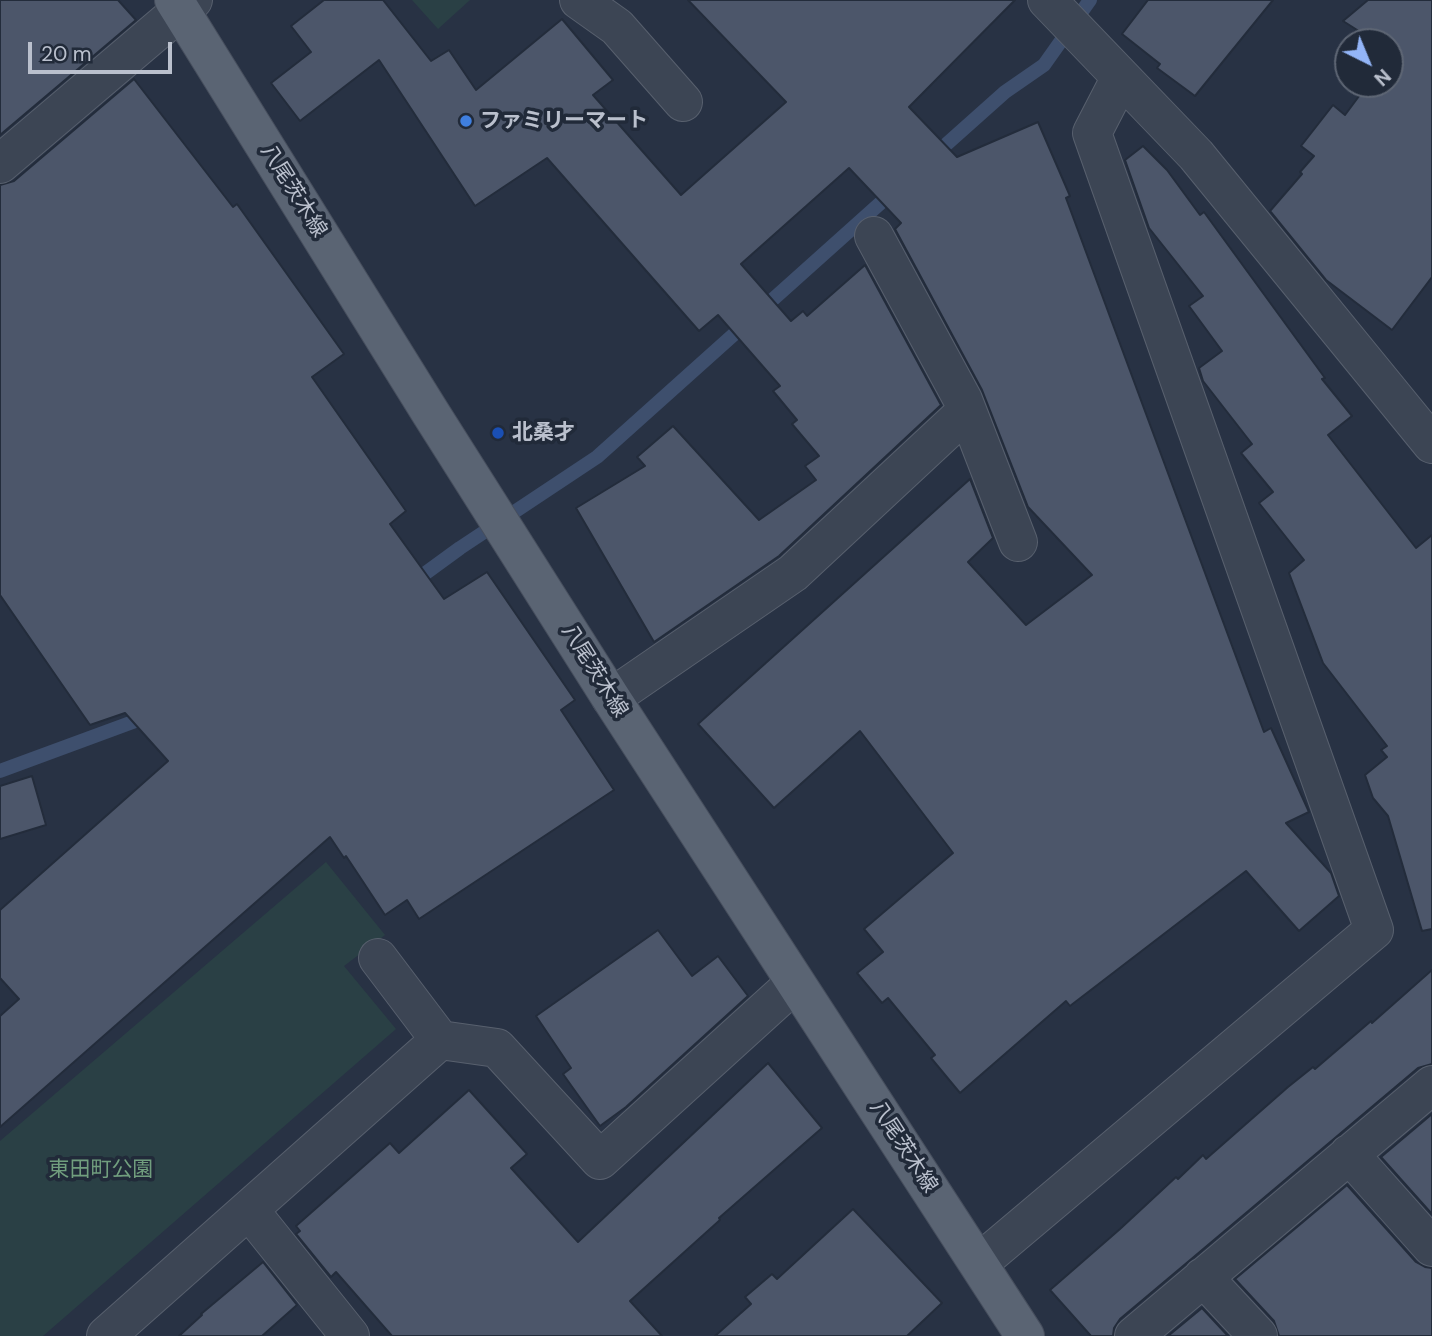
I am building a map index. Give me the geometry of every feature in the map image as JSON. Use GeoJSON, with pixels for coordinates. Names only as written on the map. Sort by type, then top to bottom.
{"type":"FeatureCollection","features":[{"type":"Feature","properties":{"kind":"main road","name":"八尾茨木線"},"geometry":{"type":"LineString","coordinates":[[182,3],[510,539],[1025,1336]]}},
{"type":"Feature","properties":{"kind":"street"},"geometry":{"type":"LineString","coordinates":[[579,0],[617,27],[682,102]]}},
{"type":"Feature","properties":{"kind":"street"},"geometry":{"type":"LineString","coordinates":[[0,164],[182,3]]}},
{"type":"Feature","properties":{"kind":"street"},"geometry":{"type":"LineString","coordinates":[[1054,7],[1196,155],[1432,444]]}},
{"type":"Feature","properties":{"kind":"street"},"geometry":{"type":"LineString","coordinates":[[979,1263],[1374,930],[1092,133],[1121,77]]}},
{"type":"Feature","properties":{"kind":"street"},"geometry":{"type":"LineString","coordinates":[[874,236],[967,411],[1017,542]]}},
{"type":"Feature","properties":{"kind":"street"},"geometry":{"type":"LineString","coordinates":[[611,698],[793,573],[967,411]]}},
{"type":"Feature","properties":{"kind":"street"},"geometry":{"type":"LineString","coordinates":[[379,958],[440,1040],[497,1048],[600,1160],[795,983]]}},
{"type":"Feature","properties":{"kind":"street"},"geometry":{"type":"LineString","coordinates":[[106,1336],[440,1040]]}},
{"type":"Feature","properties":{"kind":"street"},"geometry":{"type":"LineString","coordinates":[[1134,1336],[1432,1084]]}},
{"type":"Feature","properties":{"kind":"street"},"geometry":{"type":"LineString","coordinates":[[1349,1154],[1432,1247]]}},
{"type":"Feature","properties":{"kind":"street"},"geometry":{"type":"LineString","coordinates":[[249,1210],[350,1336]]}},
{"type":"Feature","properties":{"kind":"street"},"geometry":{"type":"LineString","coordinates":[[1203,1277],[1258,1336]]}},
{"type":"Feature","properties":{"kind":"green space"},"geometry":{"type":"Polygon","coordinates":[[[412,0],[470,0],[438,29],[412,0]]]}},
{"type":"Feature","properties":{"kind":"green space","name":"東田町公園"},"geometry":{"type":"Polygon","coordinates":[[[326,862],[385,935],[344,966],[396,1029],[43,1336],[0,1336],[0,1141],[326,862]]]}},
{"type":"Feature","properties":{"kind":"building"},"geometry":{"type":"Polygon","coordinates":[[[0,0],[118,0],[136,20],[0,135],[0,0]]]}},
{"type":"Feature","properties":{"kind":"building"},"geometry":{"type":"Polygon","coordinates":[[[324,0],[383,0],[431,61],[449,50],[476,90],[562,19],[613,80],[593,95],[681,195],[786,102],[688,0],[1015,0],[909,107],[957,157],[1038,122],[1070,196],[1066,198],[1264,732],[1271,728],[1309,812],[1286,823],[1331,873],[1339,896],[1299,931],[1246,871],[1070,1006],[1066,1001],[960,1093],[931,1058],[935,1055],[888,998],[882,1003],[857,973],[883,952],[864,929],[953,853],[860,731],[774,808],[698,724],[970,479],[993,538],[968,562],[1026,625],[1092,575],[1028,507],[982,390],[895,229],[901,223],[849,168],[741,264],[791,321],[803,311],[807,316],[865,265],[941,405],[779,556],[654,642],[576,508],[645,466],[637,457],[673,426],[759,520],[816,480],[805,466],[819,456],[792,424],[797,420],[773,391],[780,386],[718,315],[699,331],[547,158],[475,206],[379,60],[300,121],[271,83],[311,52],[291,26],[324,0]]]}},
{"type":"Feature","properties":{"kind":"building"},"geometry":{"type":"Polygon","coordinates":[[[1148,0],[1273,0],[1195,96],[1157,68],[1160,64],[1122,34],[1148,0]]]}},
{"type":"Feature","properties":{"kind":"building"},"geometry":{"type":"Polygon","coordinates":[[[1368,0],[1432,0],[1432,277],[1392,330],[1326,280],[1270,211],[1314,156],[1301,146],[1333,105],[1345,115],[1358,98],[1404,98],[1404,28],[1354,28],[1343,21],[1368,0]]]}},
{"type":"Feature","properties":{"kind":"building"},"geometry":{"type":"Polygon","coordinates":[[[134,79],[233,207],[237,204],[344,354],[312,377],[406,511],[390,524],[444,599],[487,572],[575,700],[561,710],[614,790],[419,919],[407,900],[385,915],[346,856],[344,858],[330,837],[0,1127],[0,1016],[19,999],[0,978],[0,910],[168,761],[125,713],[90,725],[0,595],[0,185],[14,181],[134,79]]]}},
{"type":"Feature","properties":{"kind":"building"},"geometry":{"type":"Polygon","coordinates":[[[1143,146],[1167,170],[1200,215],[1204,212],[1325,378],[1322,379],[1352,416],[1328,435],[1416,548],[1432,535],[1432,929],[1422,931],[1388,816],[1373,798],[1365,775],[1387,757],[1381,750],[1387,746],[1323,663],[1289,573],[1304,560],[1259,503],[1273,492],[1241,453],[1252,444],[1203,381],[1199,368],[1222,351],[1189,306],[1203,296],[1149,228],[1125,160],[1143,146]]]}},
{"type":"Feature","properties":{"kind":"building"},"geometry":{"type":"Polygon","coordinates":[[[32,776],[46,825],[0,839],[0,786],[32,776]]]}},
{"type":"Feature","properties":{"kind":"building"},"geometry":{"type":"Polygon","coordinates":[[[658,930],[692,976],[718,956],[748,996],[626,1107],[600,1126],[563,1074],[571,1068],[536,1016],[658,930]]]}},
{"type":"Feature","properties":{"kind":"building"},"geometry":{"type":"Polygon","coordinates":[[[1432,970],[1432,1064],[1418,1068],[1120,1319],[1114,1328],[1113,1336],[1091,1336],[1050,1290],[1176,1177],[1178,1179],[1203,1155],[1206,1159],[1288,1087],[1313,1067],[1315,1069],[1371,1021],[1372,1023],[1432,970]]]}},
{"type":"Feature","properties":{"kind":"building"},"geometry":{"type":"Polygon","coordinates":[[[768,1063],[822,1128],[630,1301],[662,1336],[392,1336],[336,1272],[331,1277],[296,1234],[300,1231],[296,1226],[390,1143],[399,1153],[469,1090],[527,1154],[511,1168],[578,1242],[768,1063]]]}},
{"type":"Feature","properties":{"kind":"building"},"geometry":{"type":"Polygon","coordinates":[[[1432,1114],[1432,1214],[1381,1157],[1432,1114]]]}},
{"type":"Feature","properties":{"kind":"building"},"geometry":{"type":"Polygon","coordinates":[[[1347,1185],[1416,1262],[1432,1268],[1432,1336],[1279,1336],[1274,1321],[1235,1279],[1347,1185]]]}},
{"type":"Feature","properties":{"kind":"building"},"geometry":{"type":"Polygon","coordinates":[[[853,1209],[942,1303],[907,1336],[715,1336],[751,1304],[745,1297],[772,1274],[777,1279],[853,1209]]]}},
{"type":"Feature","properties":{"kind":"building"},"geometry":{"type":"Polygon","coordinates":[[[263,1262],[297,1305],[262,1336],[179,1336],[201,1314],[263,1262]]]}},
{"type":"Feature","properties":{"kind":"building"},"geometry":{"type":"Polygon","coordinates":[[[1202,1308],[1228,1336],[1168,1336],[1202,1308]]]}},
{"type":"Feature","properties":{"kind":"waterway"},"geometry":{"type":"LineString","coordinates":[[931,158],[1005,92],[1044,65],[1090,0]]}},
{"type":"Feature","properties":{"kind":"waterway"},"geometry":{"type":"LineString","coordinates":[[412,583],[597,457],[895,190]]}},
{"type":"Feature","properties":{"kind":"waterway"},"geometry":{"type":"LineString","coordinates":[[0,771],[149,716]]}},
{"type":"Feature","properties":{"kind":"place","name":"ファミリーマート"},"geometry":{"type":"Point","coordinates":[466,121]}},
{"type":"Feature","properties":{"kind":"place","name":"北桑才"},"geometry":{"type":"Point","coordinates":[498,433]}}]}
